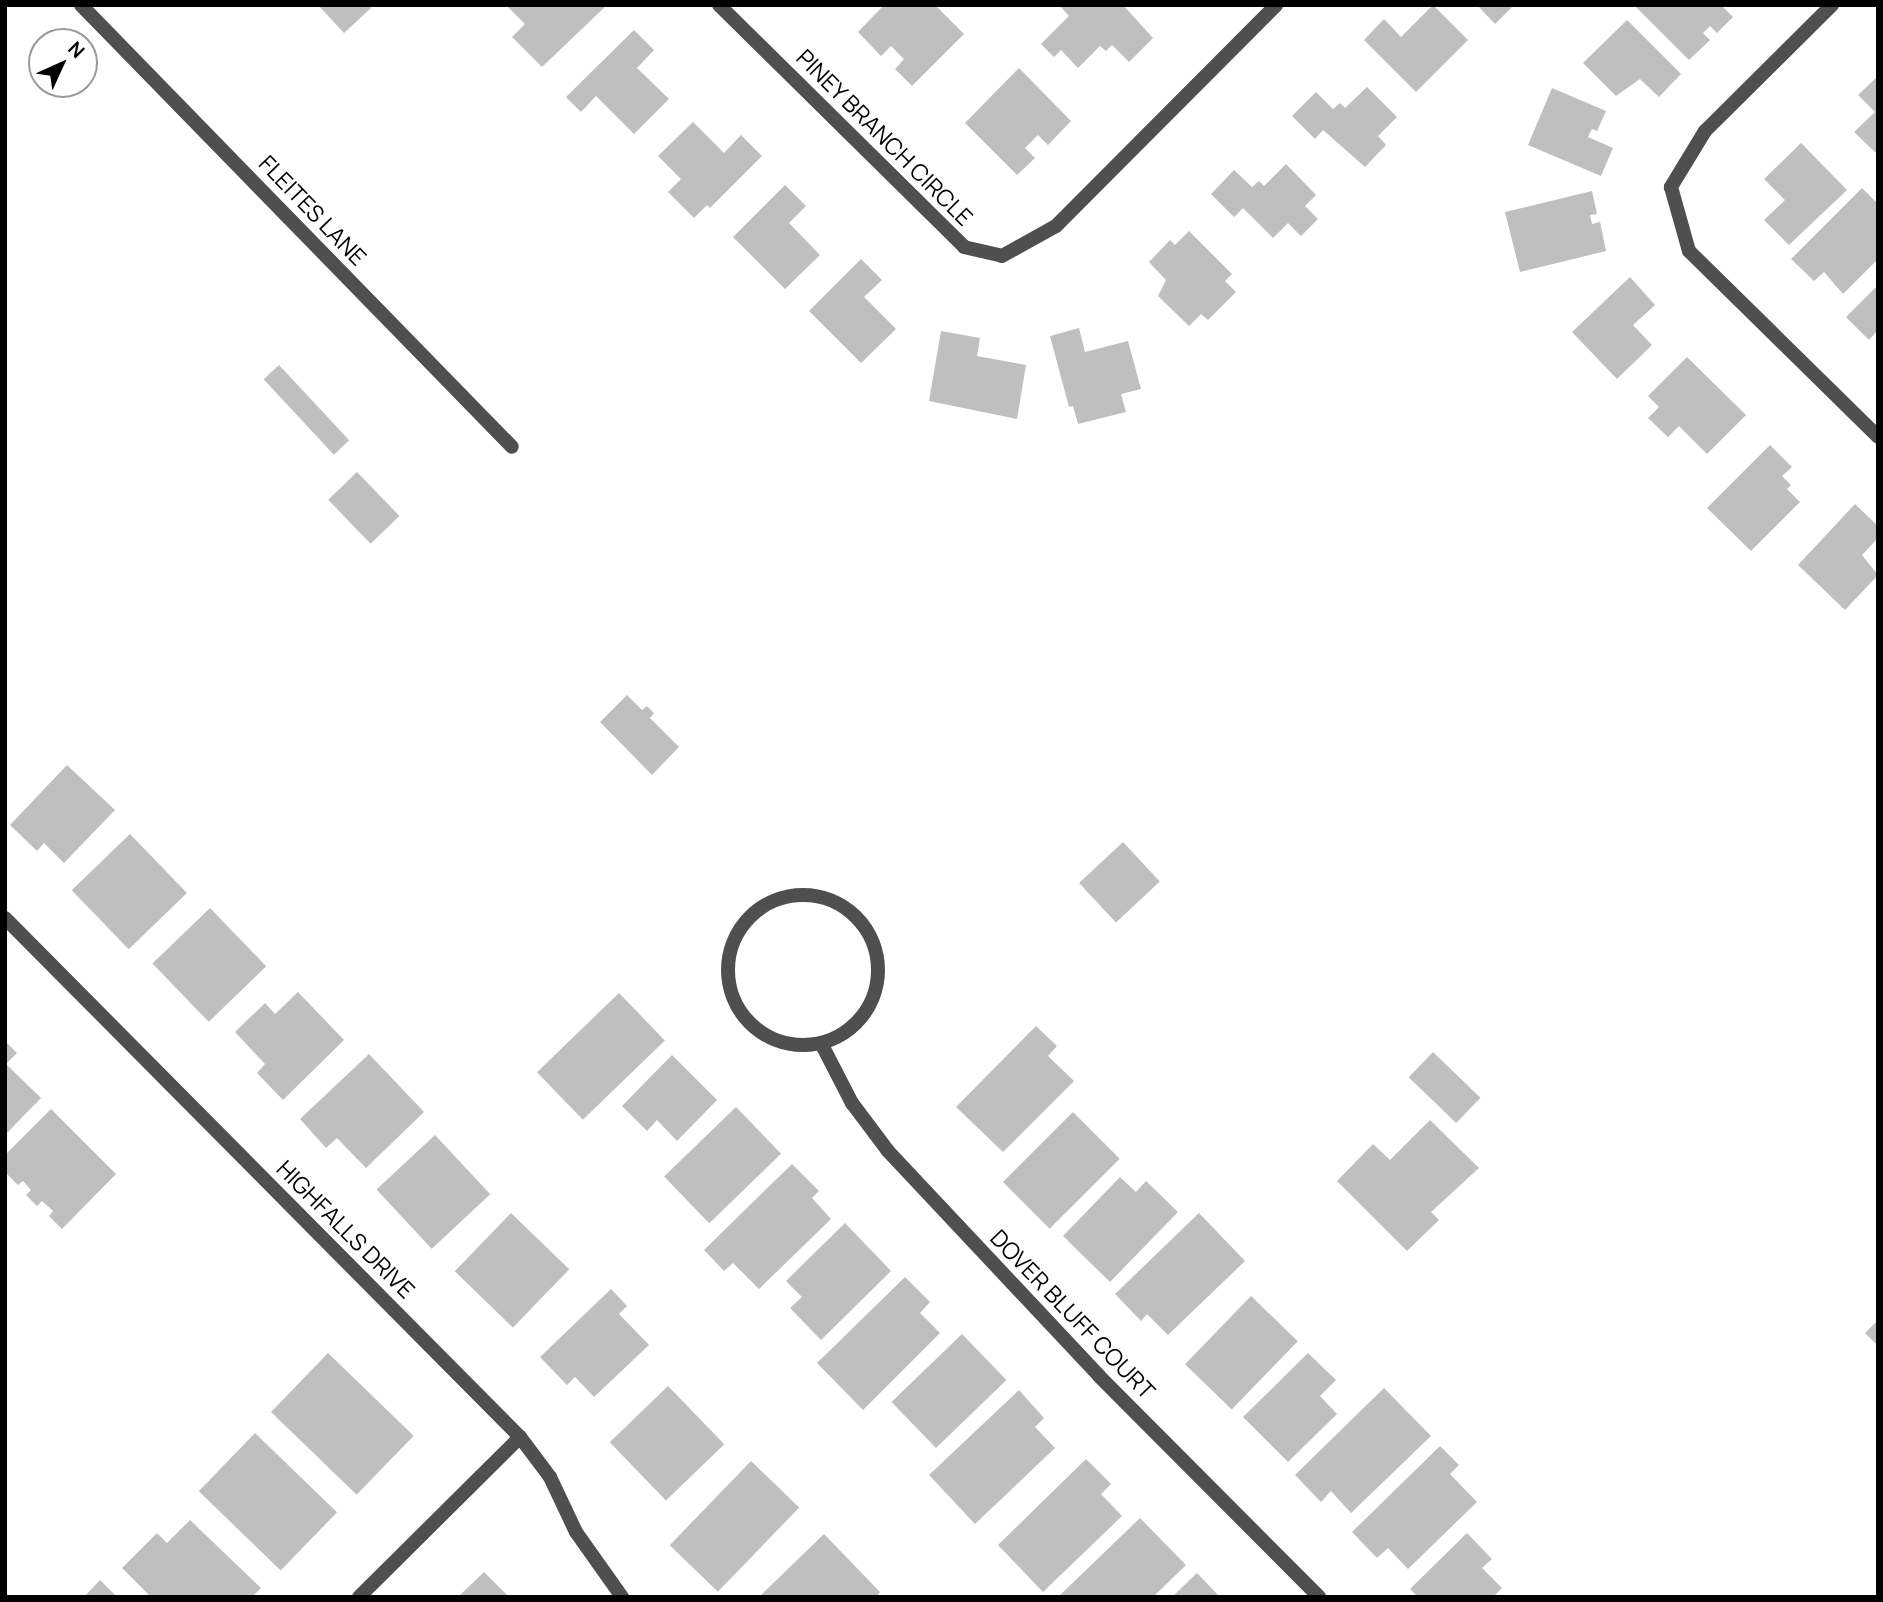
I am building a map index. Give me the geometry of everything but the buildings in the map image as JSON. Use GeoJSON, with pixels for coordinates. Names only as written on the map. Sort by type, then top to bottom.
{"type":"FeatureCollection","features":[{"type":"Feature","properties":{"kind":"street","name":"FLEITES LANE"},"geometry":{"type":"LineString","coordinates":[[81,5],[512,447]]}},
{"type":"Feature","properties":{"kind":"street","name":"PINEY BRANCH CIRCLE"},"geometry":{"type":"LineString","coordinates":[[719,5],[964,247],[1002,256],[1056,226],[1276,5]]}},
{"type":"Feature","properties":{"kind":"street"},"geometry":{"type":"LineString","coordinates":[[1832,5],[1705,131],[1671,187],[1689,251],[1878,437]]}},
{"type":"Feature","properties":{"kind":"street"},"geometry":{"type":"LineString","coordinates":[[791,895],[816,896],[840,904],[860,921],[873,943],[878,968],[875,993],[863,1016],[844,1033],[821,1043],[797,1045],[773,1039],[753,1026],[737,1007],[729,984],[728,960],[742,927],[768,903],[791,895]]}},
{"type":"Feature","properties":{"kind":"street","name":"HIGHFALLS DRIVE"},"geometry":{"type":"LineString","coordinates":[[5,918],[520,1437],[550,1477],[576,1532],[622,1597]]}},
{"type":"Feature","properties":{"kind":"street","name":"DOVER BLUFF COURT"},"geometry":{"type":"LineString","coordinates":[[821,1043],[852,1103],[888,1151],[1099,1376],[1319,1597]]}},
{"type":"Feature","properties":{"kind":"street"},"geometry":{"type":"LineString","coordinates":[[359,1597],[520,1437]]}}]}
